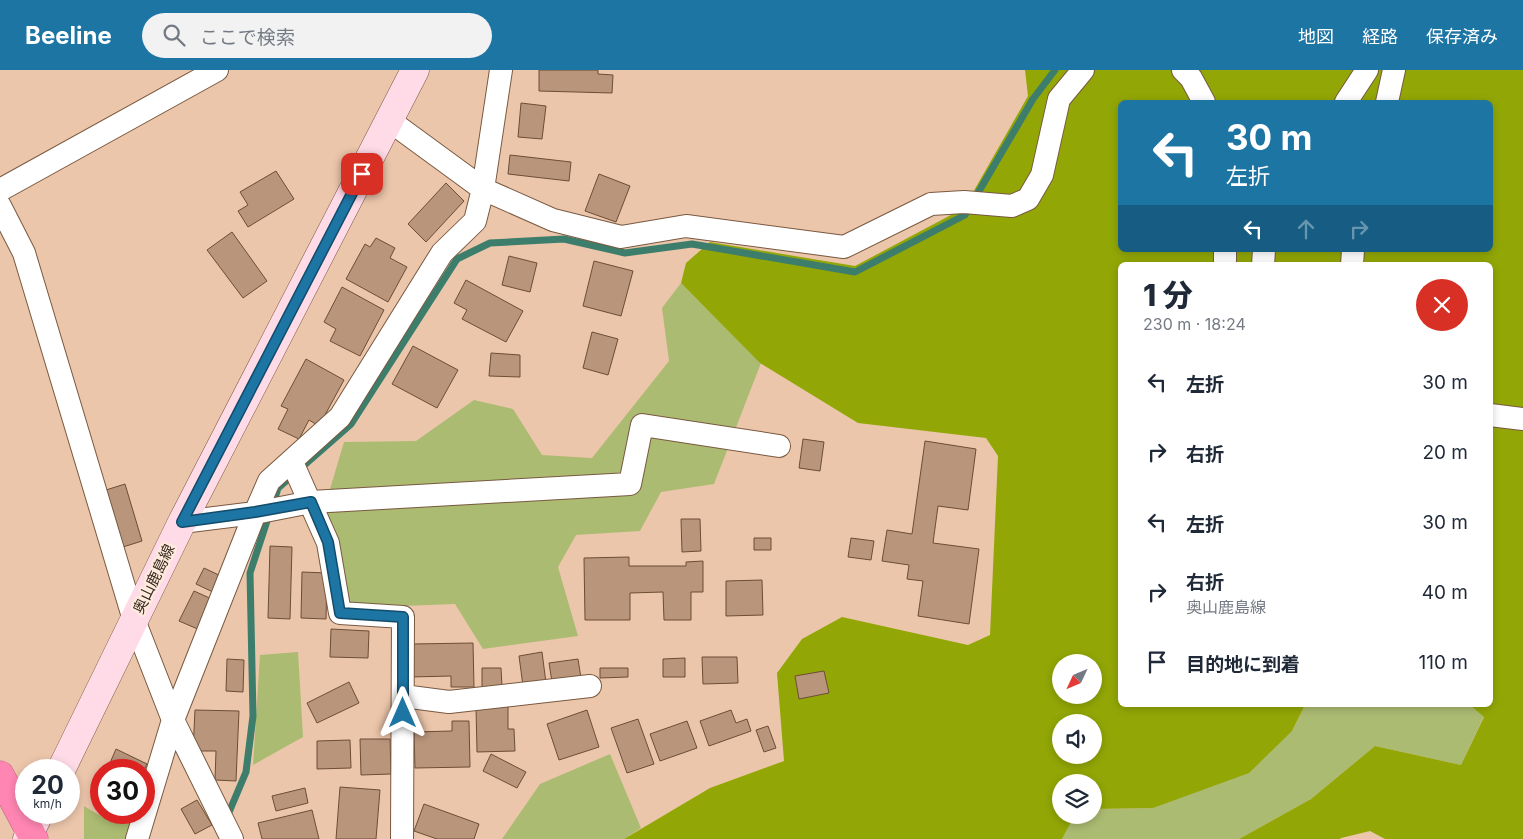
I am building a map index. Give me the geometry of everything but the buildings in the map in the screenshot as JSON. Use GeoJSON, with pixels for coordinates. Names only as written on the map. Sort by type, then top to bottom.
{"type":"FeatureCollection","features":[{"type":"Feature","properties":{"kind":"highway"},"geometry":{"type":"LineString","coordinates":[[0,775],[33,831]]}},
{"type":"Feature","properties":{"kind":"main road","name":"奥山鹿島線"},"geometry":{"type":"LineString","coordinates":[[66,759],[182,522],[416,70]]}},
{"type":"Feature","properties":{"kind":"street"},"geometry":{"type":"LineString","coordinates":[[0,190],[217,70]]}},
{"type":"Feature","properties":{"kind":"street"},"geometry":{"type":"LineString","coordinates":[[137,839],[173,720],[269,481],[296,470],[340,417],[442,253],[474,221],[483,189],[501,70]]}},
{"type":"Feature","properties":{"kind":"street"},"geometry":{"type":"LineString","coordinates":[[390,122],[483,189],[553,220],[622,237],[686,226],[844,247],[931,204],[973,203],[1012,206],[1028,199],[1042,175],[1059,99],[1083,70]]}},
{"type":"Feature","properties":{"kind":"street"},"geometry":{"type":"LineString","coordinates":[[1183,70],[1203,100]]}},
{"type":"Feature","properties":{"kind":"street"},"geometry":{"type":"LineString","coordinates":[[1347,100],[1366,70]]}},
{"type":"Feature","properties":{"kind":"street"},"geometry":{"type":"LineString","coordinates":[[1386,100],[1394,70]]}},
{"type":"Feature","properties":{"kind":"street"},"geometry":{"type":"LineString","coordinates":[[0,206],[24,253],[134,620],[173,720],[231,836]]}},
{"type":"Feature","properties":{"kind":"street"},"geometry":{"type":"LineString","coordinates":[[1493,415],[1523,420]]}},
{"type":"Feature","properties":{"kind":"street"},"geometry":{"type":"LineString","coordinates":[[182,522],[311,502],[630,484],[642,425],[779,446]]}},
{"type":"Feature","properties":{"kind":"street"},"geometry":{"type":"LineString","coordinates":[[296,470],[328,542],[340,613],[403,617],[402,839]]}},
{"type":"Feature","properties":{"kind":"street"},"geometry":{"type":"LineString","coordinates":[[403,696],[449,702],[590,686]]}},
{"type":"Feature","properties":{"kind":"green space"},"geometry":{"type":"Polygon","coordinates":[[[1025,70],[1523,70],[1523,839],[1385,839],[1370,831],[1340,839],[1239,839],[1311,799],[1375,746],[1461,765],[1484,717],[1472,707],[1493,707],[1493,262],[1118,262],[1118,707],[1304,707],[1292,731],[1249,773],[1153,808],[1102,809],[1102,774],[1052,774],[1052,824],[1070,824],[1062,839],[624,839],[710,788],[784,761],[777,673],[802,639],[842,617],[968,645],[990,635],[998,456],[986,438],[858,423],[760,363],[681,283],[686,263],[710,242],[855,266],[964,208],[1028,96],[1025,70]]]}},
{"type":"Feature","properties":{"kind":"green space"},"geometry":{"type":"Polygon","coordinates":[[[681,283],[761,363],[714,484],[661,492],[640,531],[576,535],[558,567],[578,636],[483,649],[455,604],[348,608],[344,570],[322,516],[344,442],[416,441],[474,400],[513,409],[542,455],[592,458],[669,361],[662,308],[681,283]]]}},
{"type":"Feature","properties":{"kind":"green space"},"geometry":{"type":"Polygon","coordinates":[[[298,652],[303,737],[253,765],[260,655],[298,652]]]}},
{"type":"Feature","properties":{"kind":"green space"},"geometry":{"type":"Polygon","coordinates":[[[1304,707],[1473,707],[1484,716],[1461,765],[1375,746],[1311,799],[1239,839],[1062,839],[1070,824],[1102,824],[1102,809],[1153,808],[1292,731],[1304,707]]]}},
{"type":"Feature","properties":{"kind":"green space"},"geometry":{"type":"Polygon","coordinates":[[[610,754],[641,828],[624,839],[502,839],[540,784],[610,754]]]}},
{"type":"Feature","properties":{"kind":"green space"},"geometry":{"type":"Polygon","coordinates":[[[84,806],[90,810],[90,824],[133,824],[130,839],[84,839],[84,806]]]}},
{"type":"Feature","properties":{"kind":"waterway"},"geometry":{"type":"LineString","coordinates":[[273,505],[278,488],[351,424],[457,259],[490,243],[564,239],[625,253],[692,244],[855,272],[965,215],[1033,99],[1055,70]]}},
{"type":"Feature","properties":{"kind":"waterway"},"geometry":{"type":"LineString","coordinates":[[227,817],[246,772],[253,716],[250,573],[269,515]]}},
{"type":"Feature","properties":{"kind":"route"},"geometry":{"type":"LineString","coordinates":[[362,174],[182,522],[311,502],[328,542],[340,613],[403,617],[403,713]]}}]}
